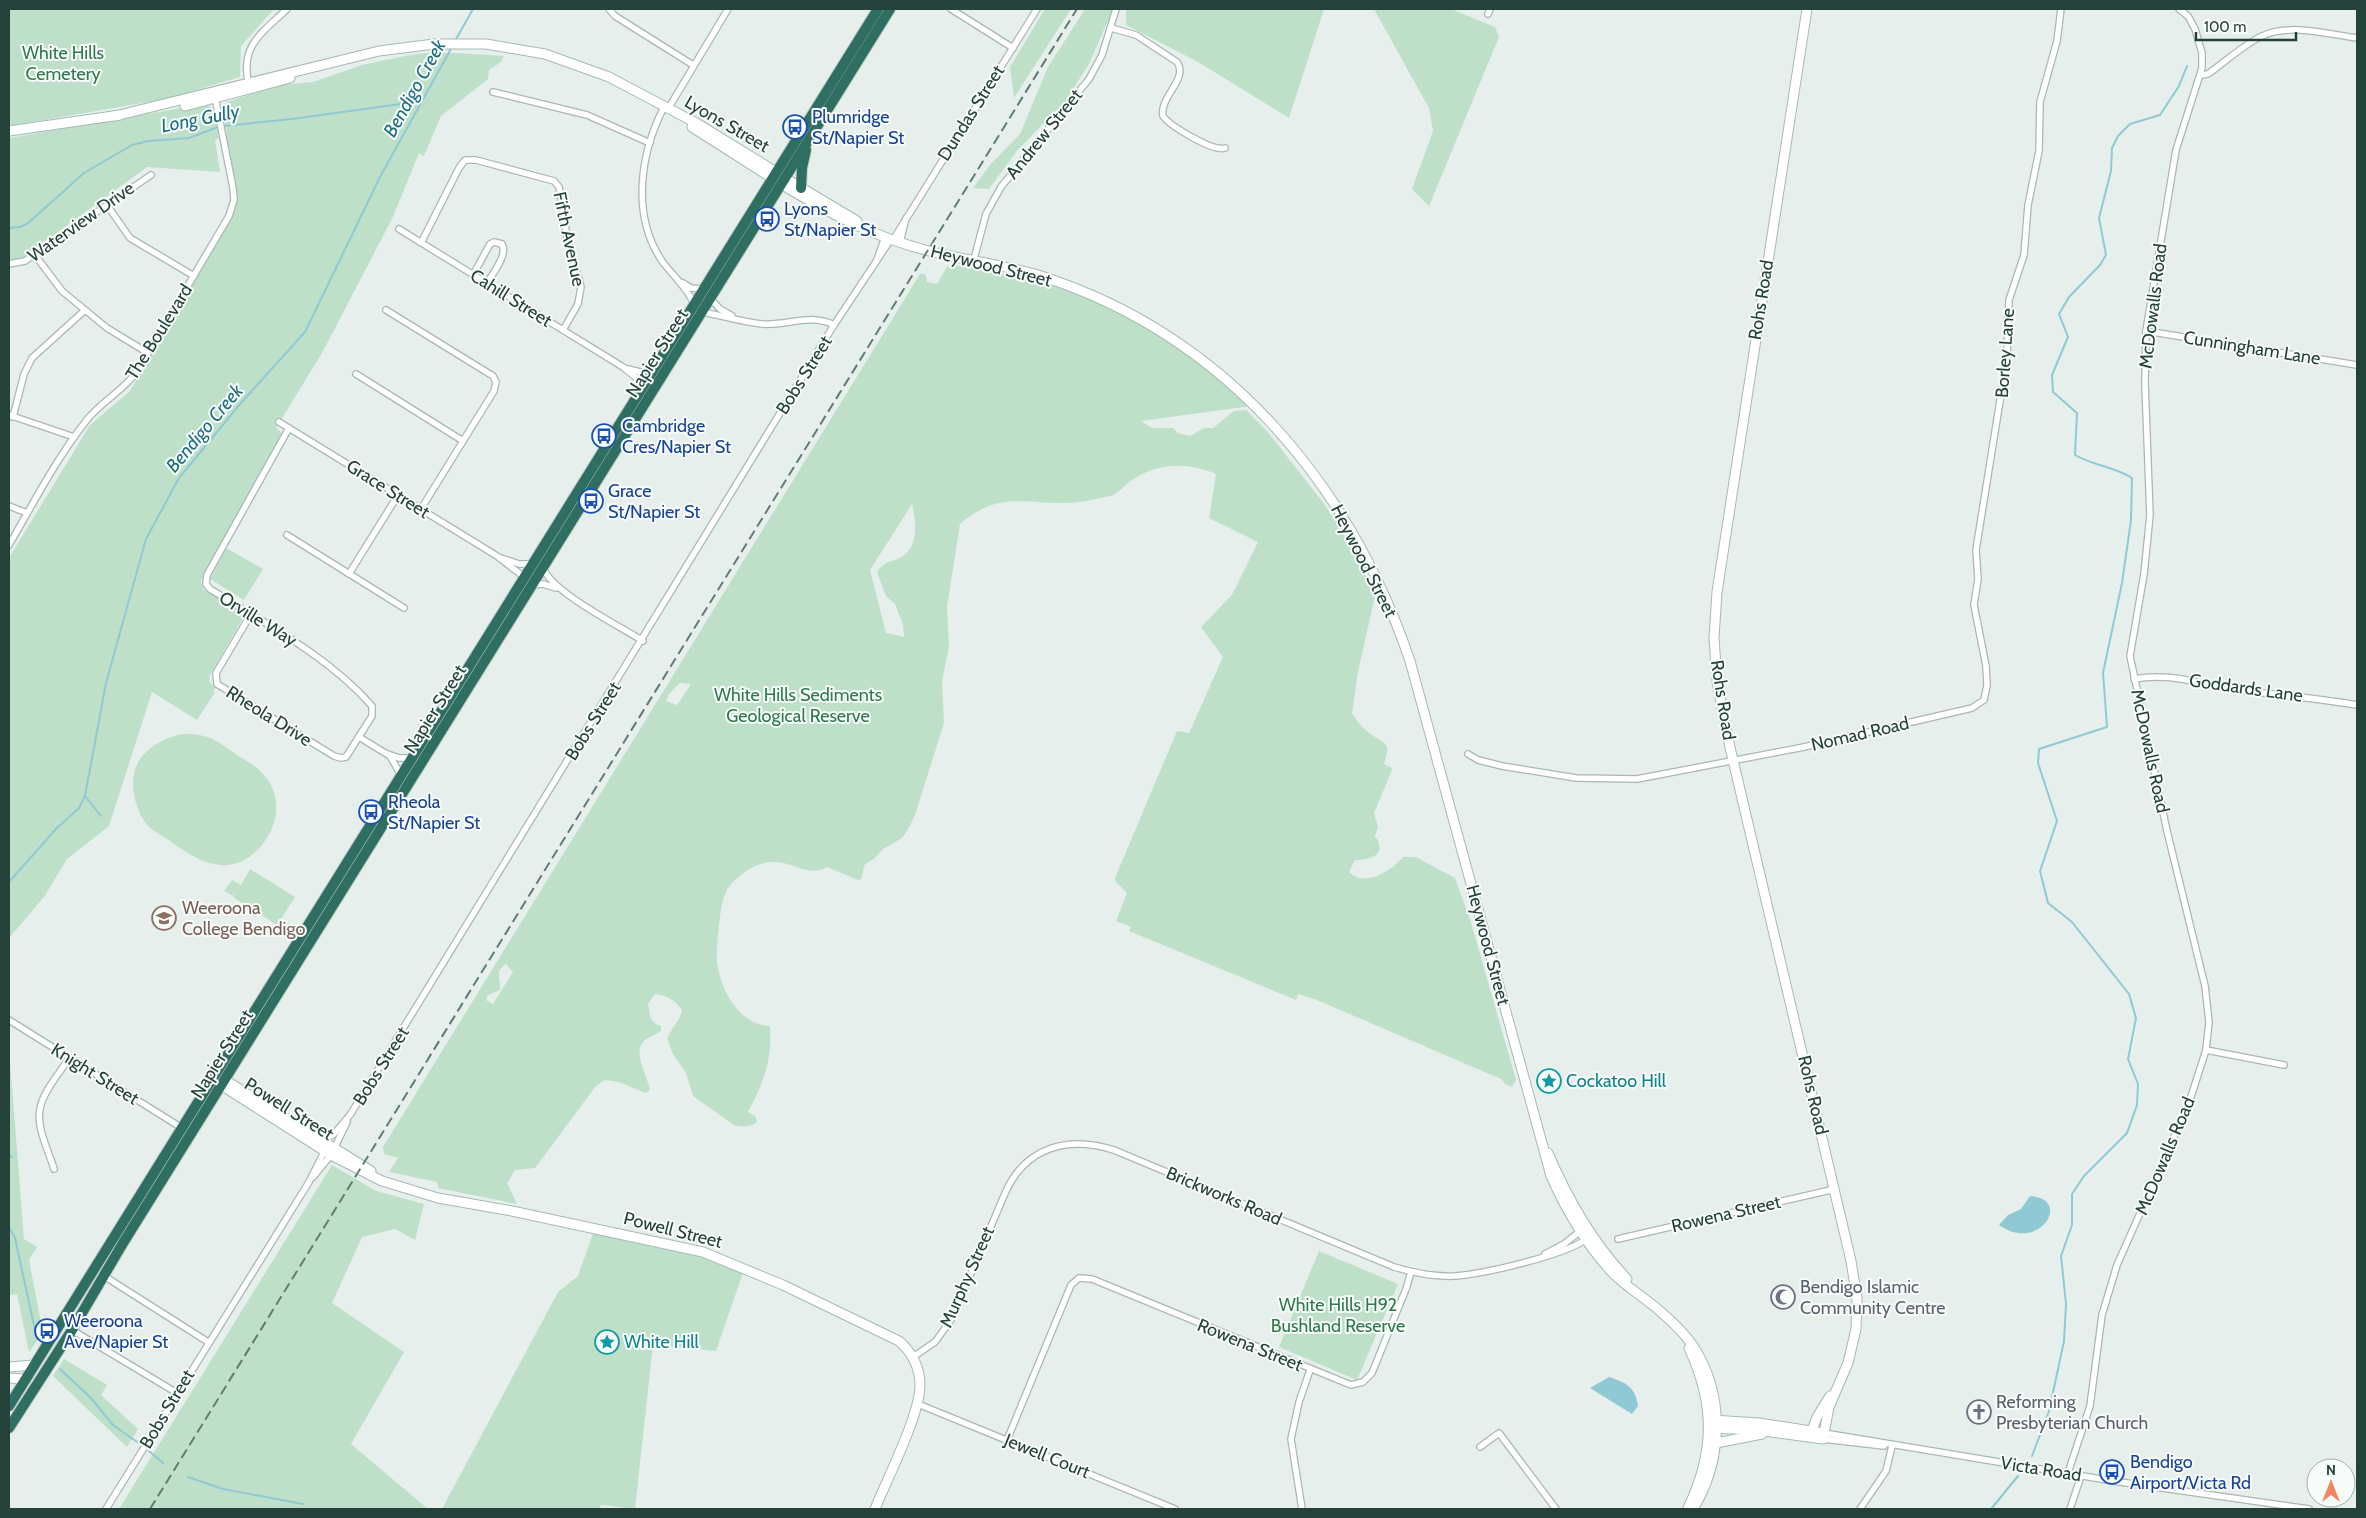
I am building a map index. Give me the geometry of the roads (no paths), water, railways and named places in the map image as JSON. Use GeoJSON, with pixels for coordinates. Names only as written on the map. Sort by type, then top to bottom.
{"type":"FeatureCollection","features":[{"type":"Feature","properties":{"kind":"highway","name":"Napier Street"},"geometry":{"type":"LineString","coordinates":[[9,1406],[34,1365],[126,1228],[218,1080],[414,774],[528,581],[532,564],[652,372],[698,308],[710,298],[878,9]]}},
{"type":"Feature","properties":{"kind":"highway","name":"Napier Street"},"geometry":{"type":"LineString","coordinates":[[9,1428],[104,1276],[126,1228],[182,1128],[218,1080],[412,758],[528,581],[542,567],[692,327],[703,289],[779,178],[810,137],[890,9]]}},
{"type":"Feature","properties":{"kind":"highway"},"geometry":{"type":"LineString","coordinates":[[801,188],[802,168],[810,137]]}},
{"type":"Feature","properties":{"kind":"highway"},"geometry":{"type":"LineString","coordinates":[[644,384],[654,380],[670,354],[692,327]]}},
{"type":"Feature","properties":{"kind":"highway"},"geometry":{"type":"LineString","coordinates":[[547,540],[581,494],[588,494]]}},
{"type":"Feature","properties":{"kind":"highway"},"geometry":{"type":"LineString","coordinates":[[528,581],[568,525]]}},
{"type":"Feature","properties":{"kind":"highway"},"geometry":{"type":"LineString","coordinates":[[378,813],[398,790],[408,774],[414,774]]}},
{"type":"Feature","properties":{"kind":"highway"},"geometry":{"type":"LineString","coordinates":[[25,1379],[37,1375],[72,1330]]}},
{"type":"Feature","properties":{"kind":"street"},"geometry":{"type":"LineString","coordinates":[[250,86],[246,60],[250,47],[288,9]]}},
{"type":"Feature","properties":{"kind":"street"},"geometry":{"type":"LineString","coordinates":[[610,9],[615,16],[693,65]]}},
{"type":"Feature","properties":{"kind":"street"},"geometry":{"type":"LineString","coordinates":[[728,9],[666,108],[650,143],[643,176],[644,218],[654,246],[698,308],[739,320],[774,324],[812,318],[834,325]]}},
{"type":"Feature","properties":{"kind":"street"},"geometry":{"type":"LineString","coordinates":[[951,9],[1013,48]]}},
{"type":"Feature","properties":{"kind":"street","name":"Dundas Street"},"geometry":{"type":"LineString","coordinates":[[877,260],[906,218],[1037,9]]}},
{"type":"Feature","properties":{"kind":"street","name":"Andrew Street"},"geometry":{"type":"LineString","coordinates":[[974,259],[986,214],[994,197],[1089,79],[1102,55],[1116,9]]}},
{"type":"Feature","properties":{"kind":"street","name":"Rohs Road"},"geometry":{"type":"LineString","coordinates":[[1807,9],[1717,592],[1714,638],[1717,681],[1734,761],[1854,1274],[1858,1310],[1852,1353],[1831,1402],[1823,1436]]}},
{"type":"Feature","properties":{"kind":"street","name":"Borley Lane"},"geometry":{"type":"LineString","coordinates":[[1984,700],[1987,685],[1986,666],[1974,605],[1978,579],[1976,550],[2006,366],[2009,300],[2024,255],[2028,205],[2039,151],[2040,102],[2056,41],[2061,9]]}},
{"type":"Feature","properties":{"kind":"street","name":"McDowalls Road"},"geometry":{"type":"LineString","coordinates":[[2068,1474],[2093,1396],[2100,1327],[2107,1292],[2189,1103],[2206,1050],[2210,1022],[2208,1000],[2167,831],[2134,679],[2131,647],[2144,574],[2150,515],[2145,384],[2146,331],[2176,150],[2183,123],[2201,75],[2200,44],[2192,22],[2181,10]]}},
{"type":"Feature","properties":{"kind":"street"},"geometry":{"type":"LineString","coordinates":[[1111,28],[1136,35],[1180,65],[1180,74],[1163,104],[1163,116],[1168,122],[1208,145],[1218,149],[1225,148]]}},
{"type":"Feature","properties":{"kind":"street"},"geometry":{"type":"LineString","coordinates":[[2201,75],[2208,74],[2252,42],[2278,31],[2297,30],[2357,38]]}},
{"type":"Feature","properties":{"kind":"street","name":"Lyons Street"},"geometry":{"type":"LineString","coordinates":[[9,131],[115,116],[214,96],[390,48],[428,44],[486,44],[534,52],[576,64],[620,82],[666,108],[710,139],[779,178],[844,220],[890,239]]}},
{"type":"Feature","properties":{"kind":"street"},"geometry":{"type":"LineString","coordinates":[[493,92],[587,115],[650,143]]}},
{"type":"Feature","properties":{"kind":"street","name":"The Boulevard"},"geometry":{"type":"LineString","coordinates":[[9,545],[74,436],[89,416],[126,385],[148,353],[226,221],[233,205],[234,188],[214,96]]}},
{"type":"Feature","properties":{"kind":"street","name":"Fifth Avenue"},"geometry":{"type":"LineString","coordinates":[[421,243],[465,160],[476,160],[554,181],[559,188],[567,237],[581,287],[578,304],[562,330]]}},
{"type":"Feature","properties":{"kind":"street","name":"Waterview Drive"},"geometry":{"type":"LineString","coordinates":[[9,264],[20,263],[35,254],[151,175]]}},
{"type":"Feature","properties":{"kind":"street","name":"Lyons Street"},"geometry":{"type":"LineString","coordinates":[[779,178],[801,188],[890,239]]}},
{"type":"Feature","properties":{"kind":"street"},"geometry":{"type":"LineString","coordinates":[[107,205],[130,238],[194,276]]}},
{"type":"Feature","properties":{"kind":"street","name":"Cahill Street"},"geometry":{"type":"LineString","coordinates":[[399,229],[623,368],[644,384]]}},
{"type":"Feature","properties":{"kind":"street","name":"Heywood Street"},"geometry":{"type":"LineString","coordinates":[[890,239],[937,253],[974,259],[1035,274],[1084,292],[1130,314],[1176,342],[1221,375],[1259,410],[1298,453],[1333,500],[1360,544],[1380,584],[1410,661],[1536,1123],[1583,1229],[1616,1268],[1688,1340],[1703,1364],[1712,1391],[1713,1424]]}},
{"type":"Feature","properties":{"kind":"street"},"geometry":{"type":"LineString","coordinates":[[473,275],[490,244],[500,242],[504,246],[504,251],[487,284]]}},
{"type":"Feature","properties":{"kind":"street"},"geometry":{"type":"LineString","coordinates":[[35,254],[56,285],[113,333],[148,353]]}},
{"type":"Feature","properties":{"kind":"street","name":"Bobs Street"},"geometry":{"type":"LineString","coordinates":[[106,1509],[643,641],[691,557],[834,325],[877,260]]}},
{"type":"Feature","properties":{"kind":"street"},"geometry":{"type":"LineString","coordinates":[[674,275],[688,286],[703,289]]}},
{"type":"Feature","properties":{"kind":"street"},"geometry":{"type":"LineString","coordinates":[[710,298],[720,309],[739,320]]}},
{"type":"Feature","properties":{"kind":"street"},"geometry":{"type":"LineString","coordinates":[[74,436],[11,416],[24,374],[32,358],[85,310]]}},
{"type":"Feature","properties":{"kind":"street"},"geometry":{"type":"LineString","coordinates":[[386,310],[496,379],[495,389],[421,509]]}},
{"type":"Feature","properties":{"kind":"street","name":"Cunningham Lane"},"geometry":{"type":"LineString","coordinates":[[2146,331],[2357,365]]}},
{"type":"Feature","properties":{"kind":"street","name":"Cahill Street"},"geometry":{"type":"LineString","coordinates":[[623,368],[640,372],[652,372]]}},
{"type":"Feature","properties":{"kind":"street"},"geometry":{"type":"LineString","coordinates":[[356,374],[463,441]]}},
{"type":"Feature","properties":{"kind":"street","name":"Grace Street"},"geometry":{"type":"LineString","coordinates":[[279,422],[497,556],[528,581]]}},
{"type":"Feature","properties":{"kind":"street","name":"Orville Way"},"geometry":{"type":"LineString","coordinates":[[289,428],[206,579],[206,584],[210,589],[312,653],[372,706],[372,716],[360,738]]}},
{"type":"Feature","properties":{"kind":"street"},"geometry":{"type":"LineString","coordinates":[[349,574],[398,495]]}},
{"type":"Feature","properties":{"kind":"street"},"geometry":{"type":"LineString","coordinates":[[9,506],[27,513]]}},
{"type":"Feature","properties":{"kind":"street"},"geometry":{"type":"LineString","coordinates":[[287,535],[404,608]]}},
{"type":"Feature","properties":{"kind":"street","name":"Grace Street"},"geometry":{"type":"LineString","coordinates":[[497,556],[519,564],[532,564]]}},
{"type":"Feature","properties":{"kind":"street"},"geometry":{"type":"LineString","coordinates":[[542,567],[548,578],[563,591],[643,641]]}},
{"type":"Feature","properties":{"kind":"street"},"geometry":{"type":"LineString","coordinates":[[528,581],[545,584],[563,591]]}},
{"type":"Feature","properties":{"kind":"street","name":"Rheola Drive"},"geometry":{"type":"LineString","coordinates":[[252,614],[216,673],[217,684],[338,758],[346,757],[360,738]]}},
{"type":"Feature","properties":{"kind":"street","name":"Goddards Lane"},"geometry":{"type":"LineString","coordinates":[[2134,679],[2169,676],[2220,687],[2357,705]]}},
{"type":"Feature","properties":{"kind":"street","name":"Nomad Road"},"geometry":{"type":"LineString","coordinates":[[1734,761],[1804,747],[1972,708],[1984,700]]}},
{"type":"Feature","properties":{"kind":"street"},"geometry":{"type":"LineString","coordinates":[[360,738],[384,752],[399,758],[412,758]]}},
{"type":"Feature","properties":{"kind":"street"},"geometry":{"type":"LineString","coordinates":[[384,752],[393,760],[402,776]]}},
{"type":"Feature","properties":{"kind":"street"},"geometry":{"type":"LineString","coordinates":[[1468,754],[1478,760],[1502,766],[1598,780],[1637,779],[1734,761]]}},
{"type":"Feature","properties":{"kind":"street","name":"Knight Street"},"geometry":{"type":"LineString","coordinates":[[9,1020],[182,1128]]}},
{"type":"Feature","properties":{"kind":"street"},"geometry":{"type":"LineString","coordinates":[[2206,1050],[2284,1065]]}},
{"type":"Feature","properties":{"kind":"street"},"geometry":{"type":"LineString","coordinates":[[54,1170],[40,1123],[40,1110],[42,1101],[69,1058]]}},
{"type":"Feature","properties":{"kind":"street","name":"Powell Street"},"geometry":{"type":"LineString","coordinates":[[218,1080],[319,1139],[329,1149]]}},
{"type":"Feature","properties":{"kind":"street","name":"Powell Street"},"geometry":{"type":"LineString","coordinates":[[218,1080],[375,1178],[404,1189],[438,1198],[512,1211],[703,1252],[753,1271],[880,1331],[899,1341],[913,1357]]}},
{"type":"Feature","properties":{"kind":"street","name":"Bobs Street"},"geometry":{"type":"LineString","coordinates":[[319,1139],[336,1132],[350,1115]]}},
{"type":"Feature","properties":{"kind":"street","name":"Brickworks Road"},"geometry":{"type":"LineString","coordinates":[[1035,1155],[1072,1143],[1099,1146],[1411,1272]]}},
{"type":"Feature","properties":{"kind":"street","name":"Murphy Street"},"geometry":{"type":"LineString","coordinates":[[913,1357],[929,1347],[946,1329],[1011,1180],[1017,1171],[1035,1155]]}},
{"type":"Feature","properties":{"kind":"street","name":"Rowena Street"},"geometry":{"type":"LineString","coordinates":[[1618,1239],[1835,1189]]}},
{"type":"Feature","properties":{"kind":"street"},"geometry":{"type":"LineString","coordinates":[[1526,1261],[1555,1249],[1583,1229]]}},
{"type":"Feature","properties":{"kind":"street"},"geometry":{"type":"LineString","coordinates":[[1411,1272],[1455,1276],[1556,1254],[1589,1237]]}},
{"type":"Feature","properties":{"kind":"street","name":"Rowena Street"},"geometry":{"type":"LineString","coordinates":[[1007,1440],[1071,1285],[1079,1278],[1092,1279],[1351,1386],[1357,1385],[1368,1378],[1376,1365],[1411,1272]]}},
{"type":"Feature","properties":{"kind":"street"},"geometry":{"type":"LineString","coordinates":[[104,1276],[208,1342]]}},
{"type":"Feature","properties":{"kind":"street"},"geometry":{"type":"LineString","coordinates":[[72,1330],[177,1393]]}},
{"type":"Feature","properties":{"kind":"street"},"geometry":{"type":"LineString","coordinates":[[875,1509],[918,1404],[920,1380],[913,1357]]}},
{"type":"Feature","properties":{"kind":"street"},"geometry":{"type":"LineString","coordinates":[[9,1367],[34,1365]]}},
{"type":"Feature","properties":{"kind":"street"},"geometry":{"type":"LineString","coordinates":[[1302,1509],[1292,1439],[1297,1409],[1310,1370]]}},
{"type":"Feature","properties":{"kind":"street"},"geometry":{"type":"LineString","coordinates":[[9,1378],[25,1379]]}},
{"type":"Feature","properties":{"kind":"street","name":"Rohs Road"},"geometry":{"type":"LineString","coordinates":[[1811,1434],[1820,1411],[1840,1382]]}},
{"type":"Feature","properties":{"kind":"street","name":"Jewell Court"},"geometry":{"type":"LineString","coordinates":[[918,1404],[1175,1509]]}},
{"type":"Feature","properties":{"kind":"street"},"geometry":{"type":"LineString","coordinates":[[1713,1424],[1759,1423],[1811,1434]]}},
{"type":"Feature","properties":{"kind":"street"},"geometry":{"type":"LineString","coordinates":[[1713,1424],[1781,1433],[1811,1434]]}},
{"type":"Feature","properties":{"kind":"street"},"geometry":{"type":"LineString","coordinates":[[1693,1509],[1709,1474],[1716,1443],[1713,1424]]}},
{"type":"Feature","properties":{"kind":"street"},"geometry":{"type":"LineString","coordinates":[[1687,1509],[1703,1468],[1713,1424]]}},
{"type":"Feature","properties":{"kind":"street"},"geometry":{"type":"LineString","coordinates":[[1480,1447],[1500,1433],[1556,1509]]}},
{"type":"Feature","properties":{"kind":"street"},"geometry":{"type":"LineString","coordinates":[[1716,1443],[1734,1438],[1781,1433]]}},
{"type":"Feature","properties":{"kind":"street","name":"Victa Road"},"geometry":{"type":"LineString","coordinates":[[1811,1434],[2309,1509]]}},
{"type":"Feature","properties":{"kind":"street"},"geometry":{"type":"LineString","coordinates":[[1860,1509],[1886,1471],[1892,1446]]}},
{"type":"Feature","properties":{"kind":"street"},"geometry":{"type":"LineString","coordinates":[[2070,1509],[2081,1476]]}},
{"type":"Feature","properties":{"kind":"water"},"geometry":{"type":"Polygon","coordinates":[[[2030,1196],[2043,1199],[2049,1205],[2050,1214],[2046,1222],[2038,1229],[2027,1233],[2014,1232],[1999,1225],[2008,1215],[2021,1209],[2030,1196]]]}},
{"type":"Feature","properties":{"kind":"water"},"geometry":{"type":"Polygon","coordinates":[[[1609,1377],[1621,1381],[1635,1394],[1638,1406],[1632,1414],[1590,1388],[1609,1377]]]}},
{"type":"Feature","properties":{"kind":"waterway","name":"Bendigo Creek"},"geometry":{"type":"LineString","coordinates":[[455,41],[473,9]]}},
{"type":"Feature","properties":{"kind":"waterway","name":"Bendigo Creek"},"geometry":{"type":"LineString","coordinates":[[9,882],[56,829],[79,808],[85,796],[106,683],[146,539],[179,478],[241,403],[305,332],[380,177],[452,47]]}},
{"type":"Feature","properties":{"kind":"waterway"},"geometry":{"type":"LineString","coordinates":[[2032,1456],[2049,1411],[2064,1341],[2066,1304],[2061,1256],[2072,1225],[2072,1194],[2084,1176],[2127,1133],[2137,1105],[2138,1084],[2128,1059],[2136,1018],[2129,994],[2072,922],[2048,903],[2040,871],[2057,821],[2038,763],[2039,749],[2107,727],[2103,673],[2122,583],[2131,520],[2132,478],[2075,455],[2077,413],[2053,392],[2052,375],[2068,337],[2059,314],[2069,297],[2100,265],[2106,255],[2099,218],[2111,171],[2112,148],[2118,136],[2130,124],[2160,115],[2179,86],[2187,66]]}},
{"type":"Feature","properties":{"kind":"waterway","name":"Long Gully"},"geometry":{"type":"LineString","coordinates":[[223,126],[292,119],[422,101]]}},
{"type":"Feature","properties":{"kind":"waterway","name":"Long Gully"},"geometry":{"type":"LineString","coordinates":[[9,228],[27,224],[84,173],[132,145],[148,141],[189,138],[218,127]]}},
{"type":"Feature","properties":{"kind":"waterway"},"geometry":{"type":"LineString","coordinates":[[85,796],[101,816]]}},
{"type":"Feature","properties":{"kind":"waterway"},"geometry":{"type":"LineString","coordinates":[[9,1227],[15,1238],[37,1339]]}},
{"type":"Feature","properties":{"kind":"waterway"},"geometry":{"type":"LineString","coordinates":[[60,1369],[91,1398],[113,1425],[140,1444]]}},
{"type":"Feature","properties":{"kind":"waterway"},"geometry":{"type":"LineString","coordinates":[[149,1451],[163,1463]]}},
{"type":"Feature","properties":{"kind":"waterway"},"geometry":{"type":"LineString","coordinates":[[1991,1509],[2018,1476]]}},
{"type":"Feature","properties":{"kind":"waterway"},"geometry":{"type":"LineString","coordinates":[[188,1477],[223,1489],[303,1504]]}},
{"type":"Feature","properties":{"kind":"railway"},"geometry":{"type":"LineString","coordinates":[[150,1509],[1077,9]]}},
{"type":"Feature","properties":{"kind":"place","name":"Plumridge St/Napier St"},"geometry":{"type":"Point","coordinates":[795,127]}},
{"type":"Feature","properties":{"kind":"place","name":"Lyons St/Napier St"},"geometry":{"type":"Point","coordinates":[767,219]}},
{"type":"Feature","properties":{"kind":"place","name":"Cambridge Cres/Napier St"},"geometry":{"type":"Point","coordinates":[604,436]}},
{"type":"Feature","properties":{"kind":"place","name":"Grace St/Napier St"},"geometry":{"type":"Point","coordinates":[591,501]}},
{"type":"Feature","properties":{"kind":"place","name":"Rheola St/Napier St"},"geometry":{"type":"Point","coordinates":[371,812]}},
{"type":"Feature","properties":{"kind":"place","name":"Weeroona College Bendigo"},"geometry":{"type":"Point","coordinates":[164,918]}},
{"type":"Feature","properties":{"kind":"place","name":"Cockatoo Hill"},"geometry":{"type":"Point","coordinates":[1549,1081]}},
{"type":"Feature","properties":{"kind":"place","name":"Bendigo Islamic Community Centre"},"geometry":{"type":"Point","coordinates":[1783,1297]}},
{"type":"Feature","properties":{"kind":"place","name":"Weeroona Ave/Napier St"},"geometry":{"type":"Point","coordinates":[47,1331]}},
{"type":"Feature","properties":{"kind":"place","name":"White Hill"},"geometry":{"type":"Point","coordinates":[607,1342]}},
{"type":"Feature","properties":{"kind":"place","name":"Reforming Presbyterian Church"},"geometry":{"type":"Point","coordinates":[1979,1412]}},
{"type":"Feature","properties":{"kind":"place","name":"Bendigo Airport/Victa Rd"},"geometry":{"type":"Point","coordinates":[2112,1472]}},
{"type":"Feature","properties":{"kind":"park label","name":"White Hills Cemetery"},"geometry":{"type":"Point","coordinates":[63,63]}},
{"type":"Feature","properties":{"kind":"park label","name":"White Hills Sediments Geological Reserve"},"geometry":{"type":"Point","coordinates":[798,705]}},
{"type":"Feature","properties":{"kind":"park label","name":"White Hills H92 Bushland Reserve"},"geometry":{"type":"Point","coordinates":[1338,1315]}}]}
